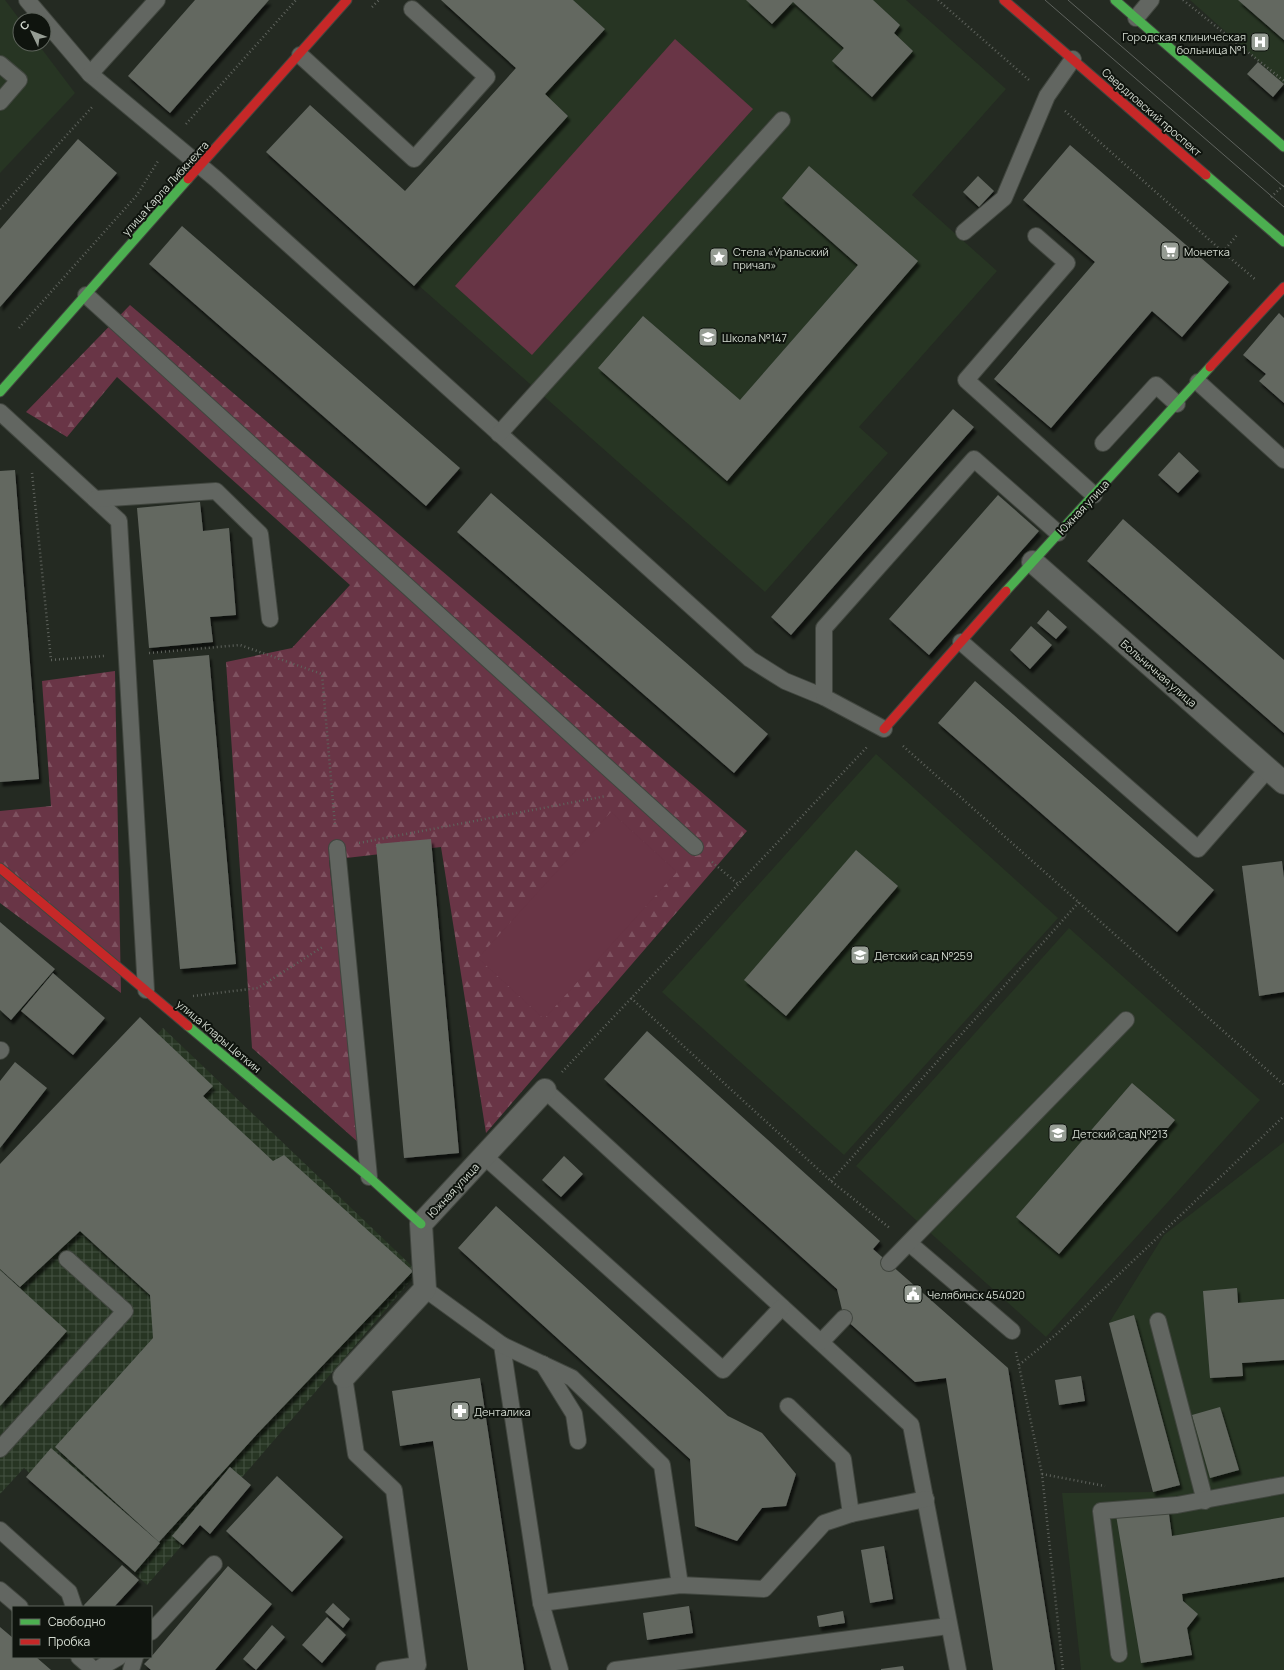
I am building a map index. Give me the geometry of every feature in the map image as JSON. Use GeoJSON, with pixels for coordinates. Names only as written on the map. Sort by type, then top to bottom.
{"type":"FeatureCollection","features":[{"type":"Feature","properties":{"kind":"street","name":"улица Карла Либкнехта"},"geometry":{"type":"LineString","coordinates":[[0,392],[347,0]]}},
{"type":"Feature","properties":{"kind":"street","name":"Свердловский проспект"},"geometry":{"type":"LineString","coordinates":[[1004,0],[1284,242]]}},
{"type":"Feature","properties":{"kind":"street"},"geometry":{"type":"LineString","coordinates":[[1115,0],[1284,147]]}},
{"type":"Feature","properties":{"kind":"street","name":"Южная улица"},"geometry":{"type":"LineString","coordinates":[[884,729],[1058,533],[1284,287]]}},
{"type":"Feature","properties":{"kind":"street","name":"Больничная улица"},"geometry":{"type":"LineString","coordinates":[[1033,562],[1284,783]]}},
{"type":"Feature","properties":{"kind":"street","name":"улица Клары Цеткин"},"geometry":{"type":"LineString","coordinates":[[0,868],[369,1177],[421,1224]]}},
{"type":"Feature","properties":{"kind":"street","name":"Южная улица"},"geometry":{"type":"LineString","coordinates":[[425,1290],[421,1224],[545,1090]]}},
{"type":"Feature","properties":{"kind":"street"},"geometry":{"type":"LineString","coordinates":[[344,1377],[425,1290]]}},
{"type":"Feature","properties":{"kind":"lane"},"geometry":{"type":"LineString","coordinates":[[27,0],[90,74],[201,166],[750,659],[786,681],[824,697],[884,729]]}},
{"type":"Feature","properties":{"kind":"lane"},"geometry":{"type":"LineString","coordinates":[[90,74],[157,0]]}},
{"type":"Feature","properties":{"kind":"lane"},"geometry":{"type":"LineString","coordinates":[[1136,18],[1151,0]]}},
{"type":"Feature","properties":{"kind":"lane"},"geometry":{"type":"LineString","coordinates":[[300,54],[414,159],[487,78],[412,9]]}},
{"type":"Feature","properties":{"kind":"lane"},"geometry":{"type":"LineString","coordinates":[[964,232],[1004,198],[1047,96],[1073,59]]}},
{"type":"Feature","properties":{"kind":"lane"},"geometry":{"type":"LineString","coordinates":[[0,64],[19,80],[0,102]]}},
{"type":"Feature","properties":{"kind":"lane"},"geometry":{"type":"LineString","coordinates":[[499,434],[782,120]]}},
{"type":"Feature","properties":{"kind":"lane"},"geometry":{"type":"LineString","coordinates":[[1036,236],[1067,263],[966,380],[1094,495]]}},
{"type":"Feature","properties":{"kind":"lane"},"geometry":{"type":"LineString","coordinates":[[86,295],[695,847]]}},
{"type":"Feature","properties":{"kind":"lane"},"geometry":{"type":"LineString","coordinates":[[1198,382],[1284,460]]}},
{"type":"Feature","properties":{"kind":"lane"},"geometry":{"type":"LineString","coordinates":[[1103,443],[1156,385],[1177,404]]}},
{"type":"Feature","properties":{"kind":"lane"},"geometry":{"type":"LineString","coordinates":[[0,412],[118,521],[146,990]]}},
{"type":"Feature","properties":{"kind":"lane"},"geometry":{"type":"LineString","coordinates":[[824,697],[824,628],[974,459],[1058,533]]}},
{"type":"Feature","properties":{"kind":"lane"},"geometry":{"type":"LineString","coordinates":[[95,500],[216,491],[260,534],[270,619]]}},
{"type":"Feature","properties":{"kind":"lane"},"geometry":{"type":"LineString","coordinates":[[961,642],[1198,849],[1268,769]]}},
{"type":"Feature","properties":{"kind":"lane"},"geometry":{"type":"LineString","coordinates":[[336,848],[369,1177]]}},
{"type":"Feature","properties":{"kind":"lane"},"geometry":{"type":"LineString","coordinates":[[889,1264],[1126,1020]]}},
{"type":"Feature","properties":{"kind":"lane"},"geometry":{"type":"LineString","coordinates":[[545,1090],[911,1425],[926,1498],[948,1626],[958,1670]]}},
{"type":"Feature","properties":{"kind":"lane"},"geometry":{"type":"LineString","coordinates":[[484,1156],[723,1370],[782,1307]]}},
{"type":"Feature","properties":{"kind":"lane"},"geometry":{"type":"LineString","coordinates":[[909,1243],[1012,1331]]}},
{"type":"Feature","properties":{"kind":"lane"},"geometry":{"type":"LineString","coordinates":[[0,1449],[125,1311],[67,1259]]}},
{"type":"Feature","properties":{"kind":"lane"},"geometry":{"type":"LineString","coordinates":[[425,1290],[502,1345],[572,1378],[662,1465],[680,1584]]}},
{"type":"Feature","properties":{"kind":"lane"},"geometry":{"type":"LineString","coordinates":[[821,1342],[844,1318]]}},
{"type":"Feature","properties":{"kind":"lane"},"geometry":{"type":"LineString","coordinates":[[1158,1321],[1205,1501]]}},
{"type":"Feature","properties":{"kind":"lane"},"geometry":{"type":"LineString","coordinates":[[502,1345],[540,1603],[560,1670]]}},
{"type":"Feature","properties":{"kind":"lane"},"geometry":{"type":"LineString","coordinates":[[544,1364],[574,1414],[578,1441]]}},
{"type":"Feature","properties":{"kind":"lane"},"geometry":{"type":"LineString","coordinates":[[344,1377],[356,1454],[394,1490],[418,1665],[384,1670]]}},
{"type":"Feature","properties":{"kind":"lane"},"geometry":{"type":"LineString","coordinates":[[788,1406],[843,1459],[852,1514]]}},
{"type":"Feature","properties":{"kind":"lane"},"geometry":{"type":"LineString","coordinates":[[1119,1654],[1101,1511],[1205,1501],[1284,1485]]}},
{"type":"Feature","properties":{"kind":"lane"},"geometry":{"type":"LineString","coordinates":[[540,1603],[680,1584],[764,1589],[824,1523],[852,1514],[926,1498]]}},
{"type":"Feature","properties":{"kind":"lane"},"geometry":{"type":"LineString","coordinates":[[0,1530],[69,1592],[74,1606]]}},
{"type":"Feature","properties":{"kind":"lane"},"geometry":{"type":"LineString","coordinates":[[152,1631],[214,1564]]}},
{"type":"Feature","properties":{"kind":"lane"},"geometry":{"type":"LineString","coordinates":[[0,1590],[19,1606]]}},
{"type":"Feature","properties":{"kind":"lane"},"geometry":{"type":"LineString","coordinates":[[615,1670],[948,1626]]}},
{"type":"Feature","properties":{"kind":"lane"},"geometry":{"type":"LineString","coordinates":[[80,1658],[95,1670]]}},
{"type":"Feature","properties":{"kind":"lane"},"geometry":{"type":"LineString","coordinates":[[90,1658],[95,1670]]}},
{"type":"Feature","properties":{"kind":"lane"},"geometry":{"type":"LineString","coordinates":[[95,1670],[117,1658]]}},
{"type":"Feature","properties":{"kind":"lane"},"geometry":{"type":"LineString","coordinates":[[131,1670],[135,1658]]}},
{"type":"Feature","properties":{"kind":"path"},"geometry":{"type":"LineString","coordinates":[[16,332],[137,195],[171,141],[296,0]]}},
{"type":"Feature","properties":{"kind":"path"},"geometry":{"type":"LineString","coordinates":[[938,0],[1223,252],[1276,296]]}},
{"type":"Feature","properties":{"kind":"path"},"geometry":{"type":"LineString","coordinates":[[1183,0],[1284,81]]}},
{"type":"Feature","properties":{"kind":"path"},"geometry":{"type":"LineString","coordinates":[[0,209],[108,90]]}},
{"type":"Feature","properties":{"kind":"path"},"geometry":{"type":"LineString","coordinates":[[322,674],[336,848],[634,791]]}},
{"type":"Feature","properties":{"kind":"path"},"geometry":{"type":"LineString","coordinates":[[545,1090],[884,729],[1284,1085]]}},
{"type":"Feature","properties":{"kind":"path"},"geometry":{"type":"LineString","coordinates":[[695,847],[738,884]]}},
{"type":"Feature","properties":{"kind":"path"},"geometry":{"type":"LineString","coordinates":[[831,1181],[1079,902]]}},
{"type":"Feature","properties":{"kind":"path"},"geometry":{"type":"LineString","coordinates":[[159,1001],[258,988],[345,933]]}},
{"type":"Feature","properties":{"kind":"path"},"geometry":{"type":"LineString","coordinates":[[631,998],[831,1181],[909,1243]]}},
{"type":"Feature","properties":{"kind":"path"},"geometry":{"type":"LineString","coordinates":[[1019,1365],[1059,1332],[1284,1116]]}},
{"type":"Feature","properties":{"kind":"path"},"geometry":{"type":"LineString","coordinates":[[1012,1331],[1042,1474],[1063,1670]]}},
{"type":"Feature","properties":{"kind":"shaded area"},"geometry":{"type":"Polygon","coordinates":[[[0,0],[5,0],[14,12],[12,12],[12,52],[44,52],[75,93],[0,173],[0,0]]]}},
{"type":"Feature","properties":{"kind":"shaded area","name":"Школа №147"},"geometry":{"type":"Polygon","coordinates":[[[441,0],[906,0],[1006,89],[912,195],[997,271],[859,427],[888,453],[765,592],[417,284],[568,116],[441,0]]]}},
{"type":"Feature","properties":{"kind":"shaded area","name":"Городская клиническая больница №1"},"geometry":{"type":"Polygon","coordinates":[[[1190,0],[1284,0],[1284,84],[1190,0]]]}},
{"type":"Feature","properties":{"kind":"shaded area","name":"Детский сад №259"},"geometry":{"type":"Polygon","coordinates":[[[876,754],[1058,918],[844,1155],[662,992],[876,754]]]}},
{"type":"Feature","properties":{"kind":"shaded area","name":"Детский сад №213"},"geometry":{"type":"Polygon","coordinates":[[[1069,928],[1260,1100],[1046,1337],[856,1166],[1069,928]]]}},
{"type":"Feature","properties":{"kind":"shaded area"},"geometry":{"type":"Polygon","coordinates":[[[163,1028],[418,1272],[257,1460],[147,1585],[24,1468],[0,1494],[0,1216],[163,1028]]]}},
{"type":"Feature","properties":{"kind":"shaded area"},"geometry":{"type":"Polygon","coordinates":[[[1284,1142],[1284,1670],[1081,1670],[1062,1493],[1153,1492],[1109,1323],[1164,1235],[1284,1142]]]}},
{"type":"Feature","properties":{"kind":"green space"},"geometry":{"type":"Polygon","coordinates":[[[675,39],[753,109],[532,355],[455,286],[675,39]]]}},
{"type":"Feature","properties":{"kind":"green space"},"geometry":{"type":"Polygon","coordinates":[[[130,305],[747,831],[486,1133],[441,847],[329,860],[359,1143],[252,1048],[226,662],[292,648],[350,585],[117,377],[67,437],[26,412],[130,305]]]}},
{"type":"Feature","properties":{"kind":"green space"},"geometry":{"type":"Polygon","coordinates":[[[115,671],[121,993],[0,903],[0,811],[51,806],[42,681],[115,671]]]}},
{"type":"Feature","properties":{"kind":"green space"},"geometry":{"type":"Polygon","coordinates":[[[611,812],[677,872],[544,1019],[478,958],[611,812]]]}},
{"type":"Feature","properties":{"kind":"building"},"geometry":{"type":"Polygon","coordinates":[[[195,0],[269,0],[170,113],[128,76],[195,0]]]}},
{"type":"Feature","properties":{"kind":"building"},"geometry":{"type":"Polygon","coordinates":[[[441,0],[573,0],[605,29],[545,94],[568,116],[414,286],[266,152],[310,105],[405,191],[516,68],[441,0]]]}},
{"type":"Feature","properties":{"kind":"building"},"geometry":{"type":"Polygon","coordinates":[[[746,0],[873,0],[900,25],[894,33],[913,51],[872,97],[832,61],[844,48],[793,2],[772,24],[746,0]]]}},
{"type":"Feature","properties":{"kind":"building"},"geometry":{"type":"Polygon","coordinates":[[[1238,0],[1284,0],[1284,40],[1238,0]]]}},
{"type":"Feature","properties":{"kind":"building"},"geometry":{"type":"Polygon","coordinates":[[[1258,62],[1284,84],[1273,97],[1247,74],[1258,62]]]}},
{"type":"Feature","properties":{"kind":"building"},"geometry":{"type":"Polygon","coordinates":[[[78,139],[117,173],[0,307],[0,229],[78,139]]]}},
{"type":"Feature","properties":{"kind":"building"},"geometry":{"type":"Polygon","coordinates":[[[1070,145],[1229,282],[1182,337],[1152,311],[1051,428],[994,379],[1095,262],[1023,200],[1070,145]]]}},
{"type":"Feature","properties":{"kind":"building"},"geometry":{"type":"Polygon","coordinates":[[[809,166],[918,261],[727,481],[598,368],[643,316],[740,400],[858,265],[782,198],[809,166]]]}},
{"type":"Feature","properties":{"kind":"building"},"geometry":{"type":"Polygon","coordinates":[[[978,176],[994,191],[979,207],[963,192],[978,176]]]}},
{"type":"Feature","properties":{"kind":"building"},"geometry":{"type":"Polygon","coordinates":[[[182,226],[460,468],[426,506],[149,264],[182,226]]]}},
{"type":"Feature","properties":{"kind":"building"},"geometry":{"type":"Polygon","coordinates":[[[1279,313],[1284,318],[1284,403],[1259,381],[1266,374],[1243,355],[1279,313]]]}},
{"type":"Feature","properties":{"kind":"building"},"geometry":{"type":"Polygon","coordinates":[[[953,409],[974,427],[791,635],[771,617],[953,409]]]}},
{"type":"Feature","properties":{"kind":"building"},"geometry":{"type":"Polygon","coordinates":[[[1179,452],[1199,471],[1178,493],[1158,475],[1179,452]]]}},
{"type":"Feature","properties":{"kind":"building"},"geometry":{"type":"Polygon","coordinates":[[[15,470],[39,779],[0,782],[0,471],[15,470]]]}},
{"type":"Feature","properties":{"kind":"building"},"geometry":{"type":"Polygon","coordinates":[[[491,493],[768,734],[734,773],[457,532],[491,493]]]}},
{"type":"Feature","properties":{"kind":"building"},"geometry":{"type":"Polygon","coordinates":[[[998,495],[1039,531],[929,655],[889,619],[998,495]]]}},
{"type":"Feature","properties":{"kind":"building"},"geometry":{"type":"Polygon","coordinates":[[[200,502],[203,531],[229,528],[236,615],[210,617],[213,642],[149,648],[137,508],[200,502]]]}},
{"type":"Feature","properties":{"kind":"building"},"geometry":{"type":"Polygon","coordinates":[[[1123,519],[1284,660],[1284,733],[1087,561],[1123,519]]]}},
{"type":"Feature","properties":{"kind":"building"},"geometry":{"type":"Polygon","coordinates":[[[1048,610],[1067,627],[1056,639],[1037,623],[1048,610]]]}},
{"type":"Feature","properties":{"kind":"building"},"geometry":{"type":"Polygon","coordinates":[[[1031,626],[1052,645],[1030,669],[1010,650],[1031,626]]]}},
{"type":"Feature","properties":{"kind":"building"},"geometry":{"type":"Polygon","coordinates":[[[209,655],[236,964],[180,969],[153,660],[209,655]]]}},
{"type":"Feature","properties":{"kind":"building"},"geometry":{"type":"Polygon","coordinates":[[[975,681],[1214,890],[1177,932],[938,723],[975,681]]]}},
{"type":"Feature","properties":{"kind":"building"},"geometry":{"type":"Polygon","coordinates":[[[431,839],[459,1153],[404,1158],[376,844],[431,839]]]}},
{"type":"Feature","properties":{"kind":"building"},"geometry":{"type":"Polygon","coordinates":[[[856,850],[898,886],[786,1016],[744,980],[856,850]]]}},
{"type":"Feature","properties":{"kind":"building"},"geometry":{"type":"Polygon","coordinates":[[[1282,861],[1284,878],[1284,992],[1259,996],[1242,866],[1282,861]]]}},
{"type":"Feature","properties":{"kind":"building"},"geometry":{"type":"Polygon","coordinates":[[[0,922],[55,969],[11,1020],[0,1010],[0,922]]]}},
{"type":"Feature","properties":{"kind":"building"},"geometry":{"type":"Polygon","coordinates":[[[53,973],[105,1018],[73,1055],[21,1011],[53,973]]]}},
{"type":"Feature","properties":{"kind":"building"},"geometry":{"type":"Polygon","coordinates":[[[140,1017],[213,1086],[203,1096],[273,1161],[284,1155],[413,1271],[258,1433],[159,1542],[55,1447],[153,1338],[150,1295],[80,1231],[20,1287],[0,1269],[0,1164],[140,1017]]]}},
{"type":"Feature","properties":{"kind":"building"},"geometry":{"type":"Polygon","coordinates":[[[647,1031],[880,1241],[873,1249],[1008,1368],[1055,1670],[993,1670],[946,1378],[915,1382],[844,1318],[837,1289],[604,1079],[647,1031]]]}},
{"type":"Feature","properties":{"kind":"building"},"geometry":{"type":"Polygon","coordinates":[[[15,1062],[47,1088],[0,1148],[0,1081],[15,1062]]]}},
{"type":"Feature","properties":{"kind":"building"},"geometry":{"type":"Polygon","coordinates":[[[1132,1083],[1175,1120],[1059,1254],[1016,1217],[1132,1083]]]}},
{"type":"Feature","properties":{"kind":"building"},"geometry":{"type":"Polygon","coordinates":[[[564,1156],[583,1174],[561,1197],[542,1180],[564,1156]]]}},
{"type":"Feature","properties":{"kind":"building"},"geometry":{"type":"Polygon","coordinates":[[[496,1206],[728,1416],[762,1433],[796,1474],[786,1506],[762,1508],[737,1541],[695,1526],[690,1459],[458,1248],[496,1206]]]}},
{"type":"Feature","properties":{"kind":"building"},"geometry":{"type":"Polygon","coordinates":[[[0,1270],[67,1331],[0,1406],[0,1270]]]}},
{"type":"Feature","properties":{"kind":"building"},"geometry":{"type":"Polygon","coordinates":[[[1237,1288],[1238,1303],[1284,1299],[1284,1360],[1242,1363],[1243,1376],[1210,1378],[1203,1291],[1237,1288]]]}},
{"type":"Feature","properties":{"kind":"building"},"geometry":{"type":"Polygon","coordinates":[[[1134,1315],[1180,1485],[1153,1492],[1109,1323],[1134,1315]]]}},
{"type":"Feature","properties":{"kind":"building"},"geometry":{"type":"Polygon","coordinates":[[[1081,1376],[1085,1401],[1059,1405],[1055,1380],[1081,1376]]]}},
{"type":"Feature","properties":{"kind":"building"},"geometry":{"type":"Polygon","coordinates":[[[480,1378],[524,1670],[468,1670],[433,1441],[400,1446],[392,1391],[480,1378]]]}},
{"type":"Feature","properties":{"kind":"building"},"geometry":{"type":"Polygon","coordinates":[[[1220,1407],[1239,1470],[1210,1478],[1192,1415],[1220,1407]]]}},
{"type":"Feature","properties":{"kind":"building"},"geometry":{"type":"Polygon","coordinates":[[[51,1448],[160,1543],[135,1572],[26,1477],[51,1448]]]}},
{"type":"Feature","properties":{"kind":"building"},"geometry":{"type":"Polygon","coordinates":[[[230,1467],[251,1485],[210,1534],[200,1525],[183,1545],[172,1536],[230,1467]]]}},
{"type":"Feature","properties":{"kind":"building"},"geometry":{"type":"Polygon","coordinates":[[[277,1476],[343,1537],[292,1592],[226,1531],[277,1476]]]}},
{"type":"Feature","properties":{"kind":"building"},"geometry":{"type":"Polygon","coordinates":[[[1168,1507],[1172,1536],[1284,1517],[1284,1577],[1182,1594],[1183,1601],[1198,1614],[1187,1628],[1192,1655],[1141,1663],[1116,1515],[1168,1507]]]}},
{"type":"Feature","properties":{"kind":"building"},"geometry":{"type":"Polygon","coordinates":[[[884,1546],[893,1599],[870,1603],[861,1550],[884,1546]]]}},
{"type":"Feature","properties":{"kind":"building"},"geometry":{"type":"Polygon","coordinates":[[[122,1565],[139,1580],[115,1606],[84,1605],[122,1565]]]}},
{"type":"Feature","properties":{"kind":"building"},"geometry":{"type":"Polygon","coordinates":[[[228,1566],[272,1604],[215,1670],[151,1670],[144,1664],[152,1658],[152,1656],[228,1566]]]}},
{"type":"Feature","properties":{"kind":"building"},"geometry":{"type":"Polygon","coordinates":[[[333,1603],[350,1619],[343,1628],[325,1612],[333,1603]]]}},
{"type":"Feature","properties":{"kind":"building"},"geometry":{"type":"Polygon","coordinates":[[[689,1606],[693,1633],[647,1640],[643,1613],[689,1606]]]}},
{"type":"Feature","properties":{"kind":"building"},"geometry":{"type":"Polygon","coordinates":[[[843,1611],[845,1623],[819,1627],[817,1616],[843,1611]]]}},
{"type":"Feature","properties":{"kind":"building"},"geometry":{"type":"Polygon","coordinates":[[[327,1617],[346,1635],[322,1663],[302,1645],[327,1617]]]}},
{"type":"Feature","properties":{"kind":"building"},"geometry":{"type":"Polygon","coordinates":[[[272,1625],[285,1637],[256,1670],[243,1659],[272,1625]]]}},
{"type":"Feature","properties":{"kind":"building"},"geometry":{"type":"Polygon","coordinates":[[[0,1627],[12,1637],[12,1658],[37,1658],[51,1670],[0,1670],[0,1627]]]}},
{"type":"Feature","properties":{"kind":"building"},"geometry":{"type":"Polygon","coordinates":[[[903,1666],[904,1670],[881,1670],[881,1669],[903,1666]]]}},
{"type":"Feature","properties":{"kind":"tram line"},"geometry":{"type":"LineString","coordinates":[[1045,0],[1284,207]]}},
{"type":"Feature","properties":{"kind":"tram line"},"geometry":{"type":"LineString","coordinates":[[1068,0],[1284,187]]}},
{"type":"Feature","properties":{"kind":"traffic: fast"},"geometry":{"type":"LineString","coordinates":[[1115,0],[1284,147]]}},
{"type":"Feature","properties":{"kind":"traffic: fast"},"geometry":{"type":"LineString","coordinates":[[1206,175],[1284,242]]}},
{"type":"Feature","properties":{"kind":"traffic: fast"},"geometry":{"type":"LineString","coordinates":[[0,392],[188,179]]}},
{"type":"Feature","properties":{"kind":"traffic: fast"},"geometry":{"type":"LineString","coordinates":[[1006,591],[1210,367]]}},
{"type":"Feature","properties":{"kind":"traffic: fast"},"geometry":{"type":"LineString","coordinates":[[188,1026],[369,1177],[421,1224]]}},
{"type":"Feature","properties":{"kind":"traffic: jam"},"geometry":{"type":"LineString","coordinates":[[188,179],[347,0]]}},
{"type":"Feature","properties":{"kind":"traffic: jam"},"geometry":{"type":"LineString","coordinates":[[1004,0],[1206,175]]}},
{"type":"Feature","properties":{"kind":"traffic: jam"},"geometry":{"type":"LineString","coordinates":[[1210,367],[1284,287]]}},
{"type":"Feature","properties":{"kind":"traffic: jam"},"geometry":{"type":"LineString","coordinates":[[884,729],[1006,591]]}},
{"type":"Feature","properties":{"kind":"traffic: jam"},"geometry":{"type":"LineString","coordinates":[[0,868],[188,1026]]}},
{"type":"Feature","properties":{"kind":"place","name":"Городская клиническая больница №1"},"geometry":{"type":"Point","coordinates":[1260,42]}},
{"type":"Feature","properties":{"kind":"place","name":"Монетка"},"geometry":{"type":"Point","coordinates":[1170,251]}},
{"type":"Feature","properties":{"kind":"place","name":"Стела «Уральский причал»"},"geometry":{"type":"Point","coordinates":[719,257]}},
{"type":"Feature","properties":{"kind":"place","name":"Школа №147"},"geometry":{"type":"Point","coordinates":[708,337]}},
{"type":"Feature","properties":{"kind":"place","name":"Детский сад №259"},"geometry":{"type":"Point","coordinates":[860,955]}},
{"type":"Feature","properties":{"kind":"place","name":"Детский сад №213"},"geometry":{"type":"Point","coordinates":[1058,1133]}},
{"type":"Feature","properties":{"kind":"place","name":"Челябинск 454020"},"geometry":{"type":"Point","coordinates":[913,1294]}},
{"type":"Feature","properties":{"kind":"place","name":"Денталика"},"geometry":{"type":"Point","coordinates":[460,1411]}}]}
